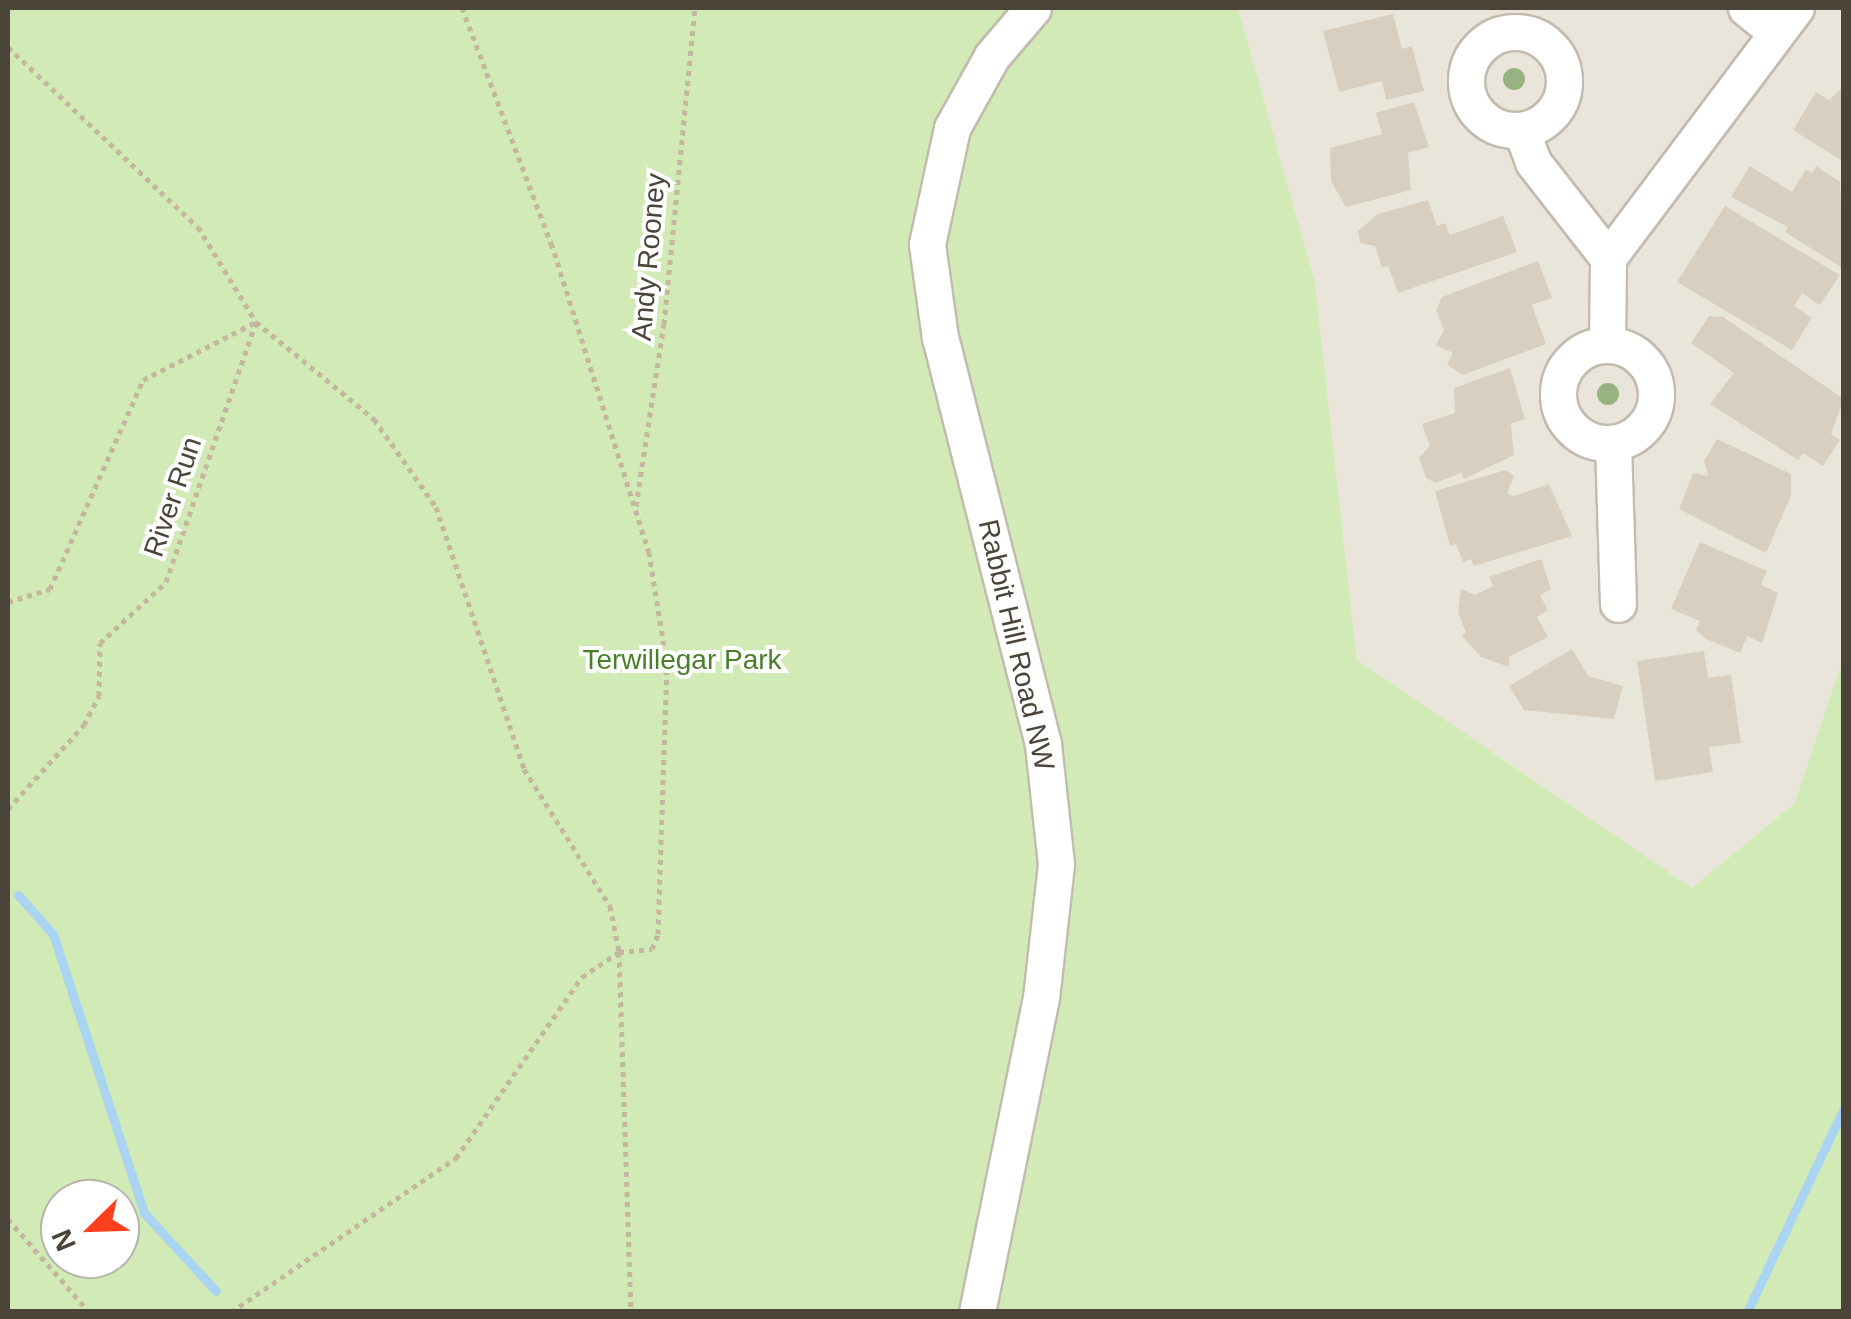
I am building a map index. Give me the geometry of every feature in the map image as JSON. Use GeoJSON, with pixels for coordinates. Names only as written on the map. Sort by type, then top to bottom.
{"type":"FeatureCollection","features":[{"type":"Feature","properties":{"kind":"street","name":"Rabbit Hill Road NW"},"geometry":{"type":"LineString","coordinates":[[977,1312],[1041,998],[1056,864],[1043,744],[940,338],[927,244],[952,128],[992,56],[1033,8]]}},
{"type":"Feature","properties":{"kind":"street"},"geometry":{"type":"LineString","coordinates":[[1607,344],[1608,258],[1786,20],[1746,8]]}},
{"type":"Feature","properties":{"kind":"street"},"geometry":{"type":"LineString","coordinates":[[1521,130],[1534,162],[1608,258]]}},
{"type":"Feature","properties":{"kind":"street"},"geometry":{"type":"LineString","coordinates":[[1607,344],[1623,347],[1649,367],[1656,400],[1642,429],[1613,444],[1582,437],[1560,413],[1557,398],[1558,381],[1576,354],[1607,344]]}},
{"type":"Feature","properties":{"kind":"street"},"geometry":{"type":"LineString","coordinates":[[1613,444],[1618,604]]}},
{"type":"Feature","properties":{"kind":"path"},"geometry":{"type":"LineString","coordinates":[[232,1312],[456,1158],[582,977],[619,952],[652,950],[658,934],[667,665],[636,508],[552,246],[462,8]]}},
{"type":"Feature","properties":{"kind":"path","name":"Andy Rooney"},"geometry":{"type":"LineString","coordinates":[[636,508],[664,324],[695,8]]}},
{"type":"Feature","properties":{"kind":"path"},"geometry":{"type":"LineString","coordinates":[[8,48],[198,227],[256,322],[374,419],[436,508],[501,713],[524,769],[610,906],[619,952],[631,1312]]}},
{"type":"Feature","properties":{"kind":"path"},"geometry":{"type":"LineString","coordinates":[[8,602],[50,589],[143,380],[256,322]]}},
{"type":"Feature","properties":{"kind":"path","name":"River Run"},"geometry":{"type":"LineString","coordinates":[[8,809],[84,726],[98,696],[100,643],[166,582],[256,322]]}},
{"type":"Feature","properties":{"kind":"path"},"geometry":{"type":"LineString","coordinates":[[8,1219],[89,1312]]}},
{"type":"Feature","properties":{"kind":"shaded area"},"geometry":{"type":"Polygon","coordinates":[[[1238,8],[1843,8],[1843,659],[1794,804],[1692,888],[1357,660],[1315,282],[1238,8]]]}},
{"type":"Feature","properties":{"kind":"green space","name":"Terwillegar Park"},"geometry":{"type":"Polygon","coordinates":[[[8,8],[1238,8],[1315,282],[1357,660],[1692,888],[1794,804],[1843,659],[1843,1311],[8,1312],[8,8]]]}},
{"type":"Feature","properties":{"kind":"building"},"geometry":{"type":"Polygon","coordinates":[[[1393,14],[1402,49],[1412,46],[1424,91],[1386,100],[1382,81],[1339,92],[1323,31],[1393,14]]]}},
{"type":"Feature","properties":{"kind":"building"},"geometry":{"type":"Polygon","coordinates":[[[1844,86],[1844,162],[1793,130],[1816,92],[1829,100],[1844,86]]]}},
{"type":"Feature","properties":{"kind":"building"},"geometry":{"type":"Polygon","coordinates":[[[1414,102],[1429,147],[1408,153],[1411,190],[1346,207],[1331,181],[1330,148],[1382,134],[1376,113],[1414,102]]]}},
{"type":"Feature","properties":{"kind":"building"},"geometry":{"type":"Polygon","coordinates":[[[1750,166],[1792,192],[1806,169],[1812,173],[1816,166],[1840,182],[1844,269],[1785,232],[1788,227],[1731,197],[1750,166]]]}},
{"type":"Feature","properties":{"kind":"building"},"geometry":{"type":"Polygon","coordinates":[[[1428,200],[1437,226],[1445,223],[1450,235],[1503,216],[1517,252],[1398,293],[1388,266],[1382,268],[1375,246],[1360,243],[1358,231],[1378,214],[1428,200]]]}},
{"type":"Feature","properties":{"kind":"building"},"geometry":{"type":"Polygon","coordinates":[[[1725,206],[1840,275],[1820,305],[1802,293],[1794,306],[1812,318],[1792,350],[1677,282],[1725,206]]]}},
{"type":"Feature","properties":{"kind":"building"},"geometry":{"type":"Polygon","coordinates":[[[1538,261],[1552,298],[1532,305],[1546,344],[1463,375],[1447,365],[1453,353],[1436,345],[1444,330],[1436,310],[1442,297],[1538,261]]]}},
{"type":"Feature","properties":{"kind":"building"},"geometry":{"type":"Polygon","coordinates":[[[1709,316],[1723,317],[1844,399],[1831,434],[1840,440],[1823,466],[1803,453],[1798,460],[1710,404],[1734,373],[1691,343],[1709,316]]]}},
{"type":"Feature","properties":{"kind":"building"},"geometry":{"type":"Polygon","coordinates":[[[1510,368],[1525,419],[1511,424],[1514,455],[1464,479],[1461,473],[1435,483],[1426,478],[1419,458],[1430,446],[1422,424],[1455,413],[1454,388],[1510,368]]]}},
{"type":"Feature","properties":{"kind":"building"},"geometry":{"type":"Polygon","coordinates":[[[1717,439],[1791,474],[1791,496],[1766,553],[1679,509],[1693,473],[1708,476],[1704,461],[1717,439]]]}},
{"type":"Feature","properties":{"kind":"building"},"geometry":{"type":"Polygon","coordinates":[[[1506,470],[1514,476],[1507,493],[1514,496],[1549,484],[1572,536],[1474,566],[1471,559],[1463,562],[1456,544],[1450,546],[1435,491],[1506,470]]]}},
{"type":"Feature","properties":{"kind":"building"},"geometry":{"type":"Polygon","coordinates":[[[1700,542],[1767,571],[1761,585],[1778,593],[1762,643],[1747,636],[1740,653],[1706,639],[1696,630],[1700,621],[1671,609],[1700,542]]]}},
{"type":"Feature","properties":{"kind":"building"},"geometry":{"type":"Polygon","coordinates":[[[1541,559],[1551,589],[1540,595],[1548,610],[1537,617],[1548,637],[1509,657],[1509,667],[1481,657],[1461,635],[1466,633],[1458,612],[1461,589],[1475,595],[1493,586],[1489,577],[1541,559]]]}},
{"type":"Feature","properties":{"kind":"building"},"geometry":{"type":"Polygon","coordinates":[[[1572,649],[1588,676],[1623,686],[1614,719],[1524,710],[1509,686],[1572,649]]]}},
{"type":"Feature","properties":{"kind":"building"},"geometry":{"type":"Polygon","coordinates":[[[1704,651],[1708,678],[1731,675],[1741,743],[1709,747],[1713,772],[1655,781],[1637,661],[1704,651]]]}},
{"type":"Feature","properties":{"kind":"waterway"},"geometry":{"type":"LineString","coordinates":[[18,895],[53,934],[144,1213],[216,1291]]}},
{"type":"Feature","properties":{"kind":"waterway"},"geometry":{"type":"LineString","coordinates":[[1747,1312],[1844,1108]]}}]}
